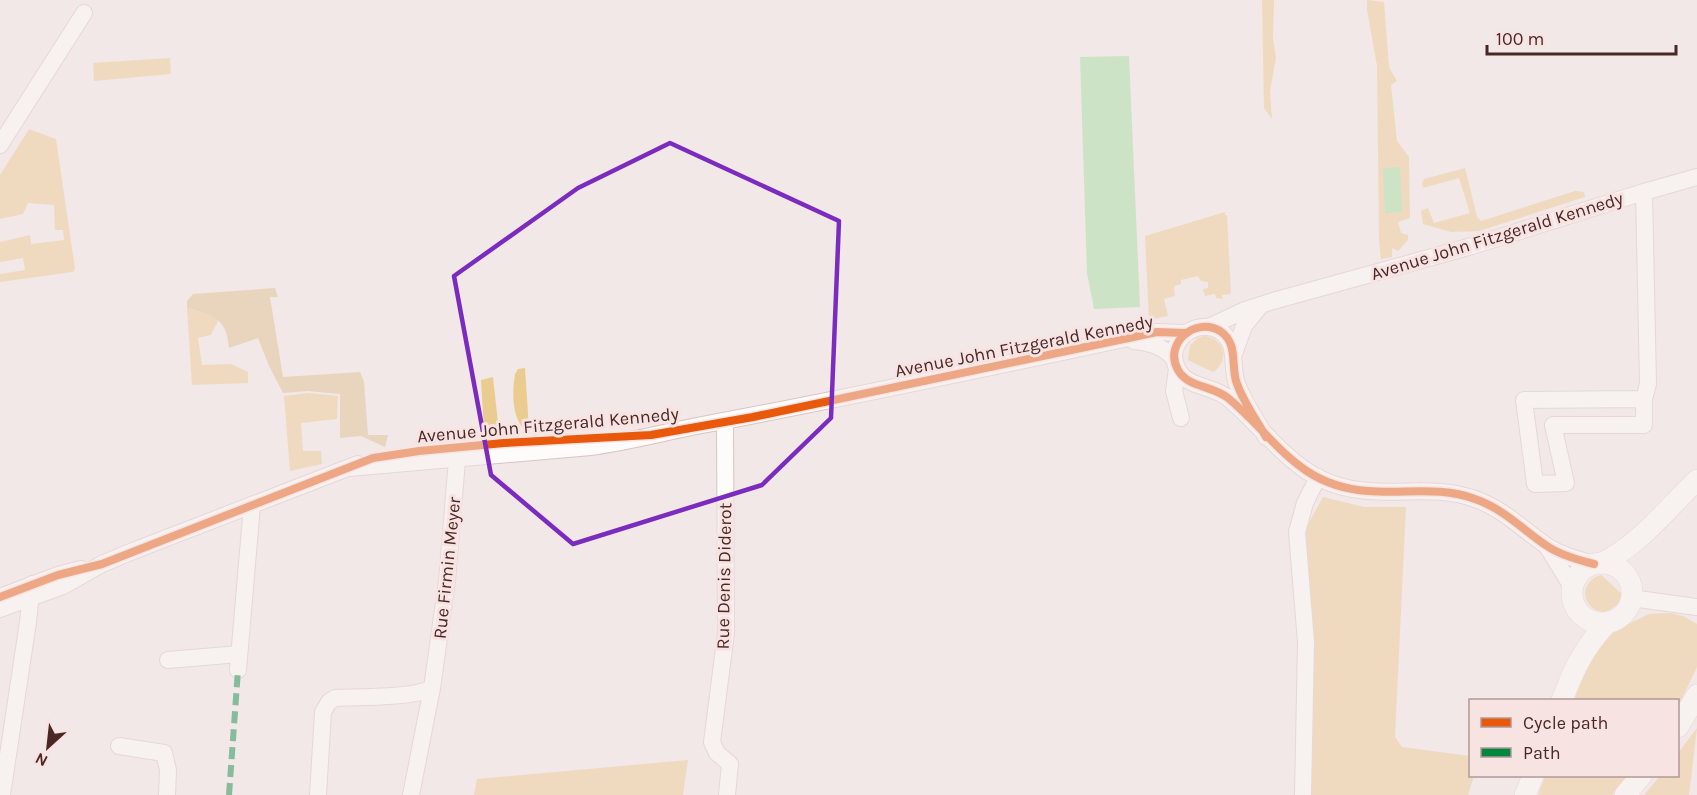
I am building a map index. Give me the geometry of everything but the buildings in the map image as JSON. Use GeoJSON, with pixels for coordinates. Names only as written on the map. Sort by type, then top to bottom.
{"type":"FeatureCollection","features":[{"type":"Feature","properties":{"kind":"main road"},"geometry":{"type":"LineString","coordinates":[[1562,699],[1577,661],[1580,627],[1572,587],[1580,573],[1616,556],[1697,480]]}},
{"type":"Feature","properties":{"kind":"main road"},"geometry":{"type":"LineString","coordinates":[[1577,610],[1591,620],[1608,622],[1615,620],[1626,611],[1631,598],[1631,585],[1617,567],[1598,563]]}},
{"type":"Feature","properties":{"kind":"main road"},"geometry":{"type":"LineString","coordinates":[[1577,661],[1608,622]]}},
{"type":"Feature","properties":{"kind":"main road"},"geometry":{"type":"LineString","coordinates":[[1679,724],[1697,695]]}},
{"type":"Feature","properties":{"kind":"main road"},"geometry":{"type":"LineString","coordinates":[[1525,795],[1533,777]]}},
{"type":"Feature","properties":{"kind":"main road"},"geometry":{"type":"LineString","coordinates":[[1626,795],[1640,777]]}},
{"type":"Feature","properties":{"kind":"street"},"geometry":{"type":"LineString","coordinates":[[0,146],[84,13]]}},
{"type":"Feature","properties":{"kind":"street","name":"Avenue John Fitzgerald Kennedy"},"geometry":{"type":"LineString","coordinates":[[1209,327],[1221,320],[1262,305],[1472,246],[1697,177]]}},
{"type":"Feature","properties":{"kind":"street"},"geometry":{"type":"LineString","coordinates":[[1644,192],[1648,384],[1644,399],[1644,425],[1553,424],[1566,483],[1535,484],[1524,400],[1644,399]]}},
{"type":"Feature","properties":{"kind":"street"},"geometry":{"type":"LineString","coordinates":[[1262,305],[1244,327],[1233,357],[1231,369],[1220,381],[1200,385],[1178,410],[1174,391],[1177,344],[1186,333],[1201,327],[1217,329],[1228,339],[1233,357],[1239,389],[1266,437]]}},
{"type":"Feature","properties":{"kind":"street","name":"Avenue John Fitzgerald Kennedy"},"geometry":{"type":"LineString","coordinates":[[0,609],[58,575],[102,564],[373,458],[458,453],[651,435],[1157,332],[1186,333]]}},
{"type":"Feature","properties":{"kind":"street","name":"Avenue John Fitzgerald Kennedy"},"geometry":{"type":"LineString","coordinates":[[1121,340],[1151,343],[1166,350],[1176,364]]}},
{"type":"Feature","properties":{"kind":"street"},"geometry":{"type":"LineString","coordinates":[[1176,364],[1181,375],[1227,398],[1287,458],[1318,477],[1351,489],[1427,490],[1460,494],[1492,506],[1511,518],[1548,548],[1572,587]]}},
{"type":"Feature","properties":{"kind":"street","name":"Rue Denis Diderot"},"geometry":{"type":"LineString","coordinates":[[725,421],[726,633],[712,742],[717,753],[730,764],[727,795]]}},
{"type":"Feature","properties":{"kind":"street","name":"Rue Firmin Meyer"},"geometry":{"type":"LineString","coordinates":[[411,795],[432,688],[447,581],[458,453]]}},
{"type":"Feature","properties":{"kind":"street"},"geometry":{"type":"LineString","coordinates":[[1303,795],[1306,642],[1297,532],[1305,503],[1318,477]]}},
{"type":"Feature","properties":{"kind":"street"},"geometry":{"type":"LineString","coordinates":[[168,660],[238,662],[252,505]]}},
{"type":"Feature","properties":{"kind":"street"},"geometry":{"type":"LineString","coordinates":[[1548,548],[1598,563]]}},
{"type":"Feature","properties":{"kind":"street"},"geometry":{"type":"LineString","coordinates":[[2,795],[31,591]]}},
{"type":"Feature","properties":{"kind":"street","name":"Avenue John Fitzgerald Kennedy"},"geometry":{"type":"LineString","coordinates":[[0,597],[31,591]]}},
{"type":"Feature","properties":{"kind":"street"},"geometry":{"type":"LineString","coordinates":[[1631,598],[1697,607]]}},
{"type":"Feature","properties":{"kind":"street"},"geometry":{"type":"LineString","coordinates":[[318,795],[323,712],[329,702],[335,698],[412,693],[432,688]]}},
{"type":"Feature","properties":{"kind":"street"},"geometry":{"type":"LineString","coordinates":[[119,746],[164,753],[168,770],[167,795]]}},
{"type":"Feature","properties":{"kind":"highlighted area"},"geometry":{"type":"Polygon","coordinates":[[[670,143],[839,221],[831,418],[762,485],[573,544],[491,475],[454,276],[578,188],[670,143]]]}},
{"type":"Feature","properties":{"kind":"shaded area"},"geometry":{"type":"Polygon","coordinates":[[[1262,0],[1274,0],[1273,38],[1276,58],[1270,91],[1272,119],[1264,108],[1262,0]]]}},
{"type":"Feature","properties":{"kind":"shaded area"},"geometry":{"type":"Polygon","coordinates":[[[1367,0],[1384,2],[1389,67],[1397,81],[1391,85],[1397,141],[1409,157],[1410,218],[1398,222],[1401,233],[1408,235],[1408,240],[1398,251],[1392,248],[1392,257],[1381,259],[1377,66],[1367,0]]]}},
{"type":"Feature","properties":{"kind":"shaded area"},"geometry":{"type":"Polygon","coordinates":[[[1129,56],[1140,307],[1094,309],[1087,273],[1080,57],[1129,56]]]}},
{"type":"Feature","properties":{"kind":"shaded area"},"geometry":{"type":"Polygon","coordinates":[[[170,58],[171,74],[94,81],[93,63],[170,58]]]}},
{"type":"Feature","properties":{"kind":"shaded area"},"geometry":{"type":"Polygon","coordinates":[[[29,129],[56,139],[75,269],[73,272],[0,282],[0,274],[25,270],[23,258],[0,262],[0,242],[30,235],[31,244],[64,240],[63,230],[55,230],[54,205],[28,203],[23,214],[0,219],[0,175],[29,129]]]}},
{"type":"Feature","properties":{"kind":"shaded area"},"geometry":{"type":"Polygon","coordinates":[[[1400,167],[1402,212],[1385,213],[1383,168],[1400,167]]]}},
{"type":"Feature","properties":{"kind":"shaded area"},"geometry":{"type":"Polygon","coordinates":[[[1465,168],[1477,217],[1481,221],[1575,191],[1584,192],[1585,197],[1479,231],[1451,232],[1423,224],[1421,211],[1428,208],[1434,223],[1470,213],[1459,178],[1423,188],[1422,183],[1424,179],[1465,168]]]}},
{"type":"Feature","properties":{"kind":"shaded area"},"geometry":{"type":"Polygon","coordinates":[[[1225,212],[1231,294],[1222,295],[1223,299],[1216,298],[1215,294],[1205,296],[1203,289],[1208,288],[1208,282],[1201,281],[1198,276],[1181,280],[1181,284],[1174,286],[1175,296],[1164,299],[1168,316],[1149,320],[1145,236],[1225,212]]]}},
{"type":"Feature","properties":{"kind":"shaded area"},"geometry":{"type":"Polygon","coordinates":[[[275,288],[278,297],[270,297],[283,377],[360,372],[364,382],[368,435],[388,435],[385,447],[361,436],[340,438],[340,394],[308,391],[283,393],[258,338],[229,348],[225,330],[217,319],[187,308],[187,301],[193,294],[275,288]]]}},
{"type":"Feature","properties":{"kind":"shaded area"},"geometry":{"type":"Polygon","coordinates":[[[187,308],[215,316],[218,321],[211,335],[198,338],[202,365],[231,364],[248,372],[248,383],[192,385],[187,308]]]}},
{"type":"Feature","properties":{"kind":"shaded area"},"geometry":{"type":"Polygon","coordinates":[[[1204,336],[1217,341],[1223,351],[1222,362],[1213,372],[1188,360],[1190,345],[1204,336]]]}},
{"type":"Feature","properties":{"kind":"shaded area"},"geometry":{"type":"Polygon","coordinates":[[[525,368],[529,433],[519,422],[513,398],[515,374],[518,369],[525,368]]]}},
{"type":"Feature","properties":{"kind":"shaded area"},"geometry":{"type":"Polygon","coordinates":[[[493,377],[498,423],[494,429],[484,430],[481,380],[493,377]]]}},
{"type":"Feature","properties":{"kind":"shaded area"},"geometry":{"type":"Polygon","coordinates":[[[308,393],[338,396],[337,419],[301,423],[303,451],[321,451],[322,464],[290,471],[284,396],[308,393]]]}},
{"type":"Feature","properties":{"kind":"shaded area"},"geometry":{"type":"Polygon","coordinates":[[[1323,497],[1364,507],[1406,507],[1395,737],[1402,747],[1469,756],[1469,777],[1474,777],[1468,795],[1308,795],[1304,560],[1306,528],[1323,497]]]}},
{"type":"Feature","properties":{"kind":"shaded area"},"geometry":{"type":"Polygon","coordinates":[[[1601,575],[1622,594],[1619,604],[1606,612],[1592,607],[1586,596],[1588,584],[1601,575]]]}},
{"type":"Feature","properties":{"kind":"shaded area"},"geometry":{"type":"Polygon","coordinates":[[[1670,613],[1683,616],[1697,624],[1697,667],[1679,705],[1679,699],[1574,699],[1594,647],[1606,635],[1649,614],[1670,613]]]}},
{"type":"Feature","properties":{"kind":"shaded area"},"geometry":{"type":"Polygon","coordinates":[[[1697,728],[1689,795],[1644,795],[1659,777],[1679,777],[1679,752],[1697,728]]]}},
{"type":"Feature","properties":{"kind":"shaded area"},"geometry":{"type":"Polygon","coordinates":[[[688,760],[683,795],[474,795],[477,779],[688,760]]]}},
{"type":"Feature","properties":{"kind":"shaded area"},"geometry":{"type":"Polygon","coordinates":[[[1545,777],[1626,777],[1612,795],[1538,795],[1545,777]]]}},
{"type":"Feature","properties":{"kind":"marked path"},"geometry":{"type":"LineString","coordinates":[[229,795],[238,670]]}},
{"type":"Feature","properties":{"kind":"cycle path"},"geometry":{"type":"LineString","coordinates":[[1266,437],[1262,430],[1250,409],[1245,402],[1236,381],[1232,347],[1226,336],[1210,327],[1201,327],[1184,335],[1178,342],[1174,360],[1182,376],[1228,398],[1245,413],[1260,429],[1275,444],[1289,458],[1305,470],[1323,480],[1344,487],[1381,492],[1449,493],[1475,499],[1504,514],[1552,549],[1569,557],[1594,564]]}},
{"type":"Feature","properties":{"kind":"cycle path"},"geometry":{"type":"LineString","coordinates":[[0,597],[58,575],[102,564],[373,458],[504,443],[651,435],[753,417],[1157,332],[1186,333]]}}]}
